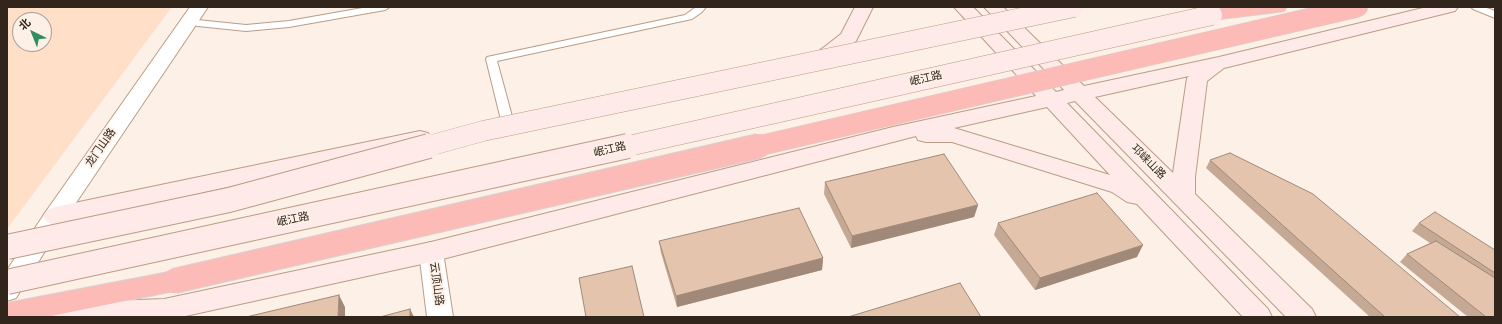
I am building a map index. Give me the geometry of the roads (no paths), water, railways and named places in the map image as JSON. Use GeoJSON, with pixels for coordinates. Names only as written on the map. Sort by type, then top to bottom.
{"type":"FeatureCollection","features":[{"type":"Feature","properties":{"kind":"highway"},"geometry":{"type":"LineString","coordinates":[[1212,14],[1278,7]]}},
{"type":"Feature","properties":{"kind":"highway"},"geometry":{"type":"LineString","coordinates":[[7,315],[174,281],[1358,7]]}},
{"type":"Feature","properties":{"kind":"main road"},"geometry":{"type":"LineString","coordinates":[[826,55],[849,37],[864,7]]}},
{"type":"Feature","properties":{"kind":"main road"},"geometry":{"type":"LineString","coordinates":[[963,7],[1156,211],[1259,317]]}},
{"type":"Feature","properties":{"kind":"main road"},"geometry":{"type":"LineString","coordinates":[[55,216],[507,120],[826,55],[978,22],[998,12],[1051,7]]}},
{"type":"Feature","properties":{"kind":"main road"},"geometry":{"type":"LineString","coordinates":[[7,247],[228,200],[484,131],[1074,7]]}},
{"type":"Feature","properties":{"kind":"main road"},"geometry":{"type":"LineString","coordinates":[[7,315],[164,310],[431,252],[893,134],[1219,63],[1449,7]]}},
{"type":"Feature","properties":{"kind":"main road","name":"邛崃山路"},"geometry":{"type":"LineString","coordinates":[[998,12],[1078,94],[1304,317]]}},
{"type":"Feature","properties":{"kind":"main road","name":"岷江路"},"geometry":{"type":"LineString","coordinates":[[7,282],[497,175],[1212,14]]}},
{"type":"Feature","properties":{"kind":"main road"},"geometry":{"type":"LineString","coordinates":[[1183,198],[1184,177],[1197,78],[1219,63]]}},
{"type":"Feature","properties":{"kind":"main road"},"geometry":{"type":"LineString","coordinates":[[893,134],[953,135],[1120,186],[1156,211]]}},
{"type":"Feature","properties":{"kind":"street","name":"龙门山路"},"geometry":{"type":"LineString","coordinates":[[7,291],[55,216],[193,15]]}},
{"type":"Feature","properties":{"kind":"street","name":"云顶山路"},"geometry":{"type":"LineString","coordinates":[[431,252],[440,317]]}},
{"type":"Feature","properties":{"kind":"lane"},"geometry":{"type":"LineString","coordinates":[[193,15],[225,28],[246,28],[289,24],[385,7]]}},
{"type":"Feature","properties":{"kind":"lane"},"geometry":{"type":"LineString","coordinates":[[507,120],[491,59],[688,18],[701,7]]}},
{"type":"Feature","properties":{"kind":"lane"},"geometry":{"type":"LineString","coordinates":[[1476,7],[1495,16]]}}]}
